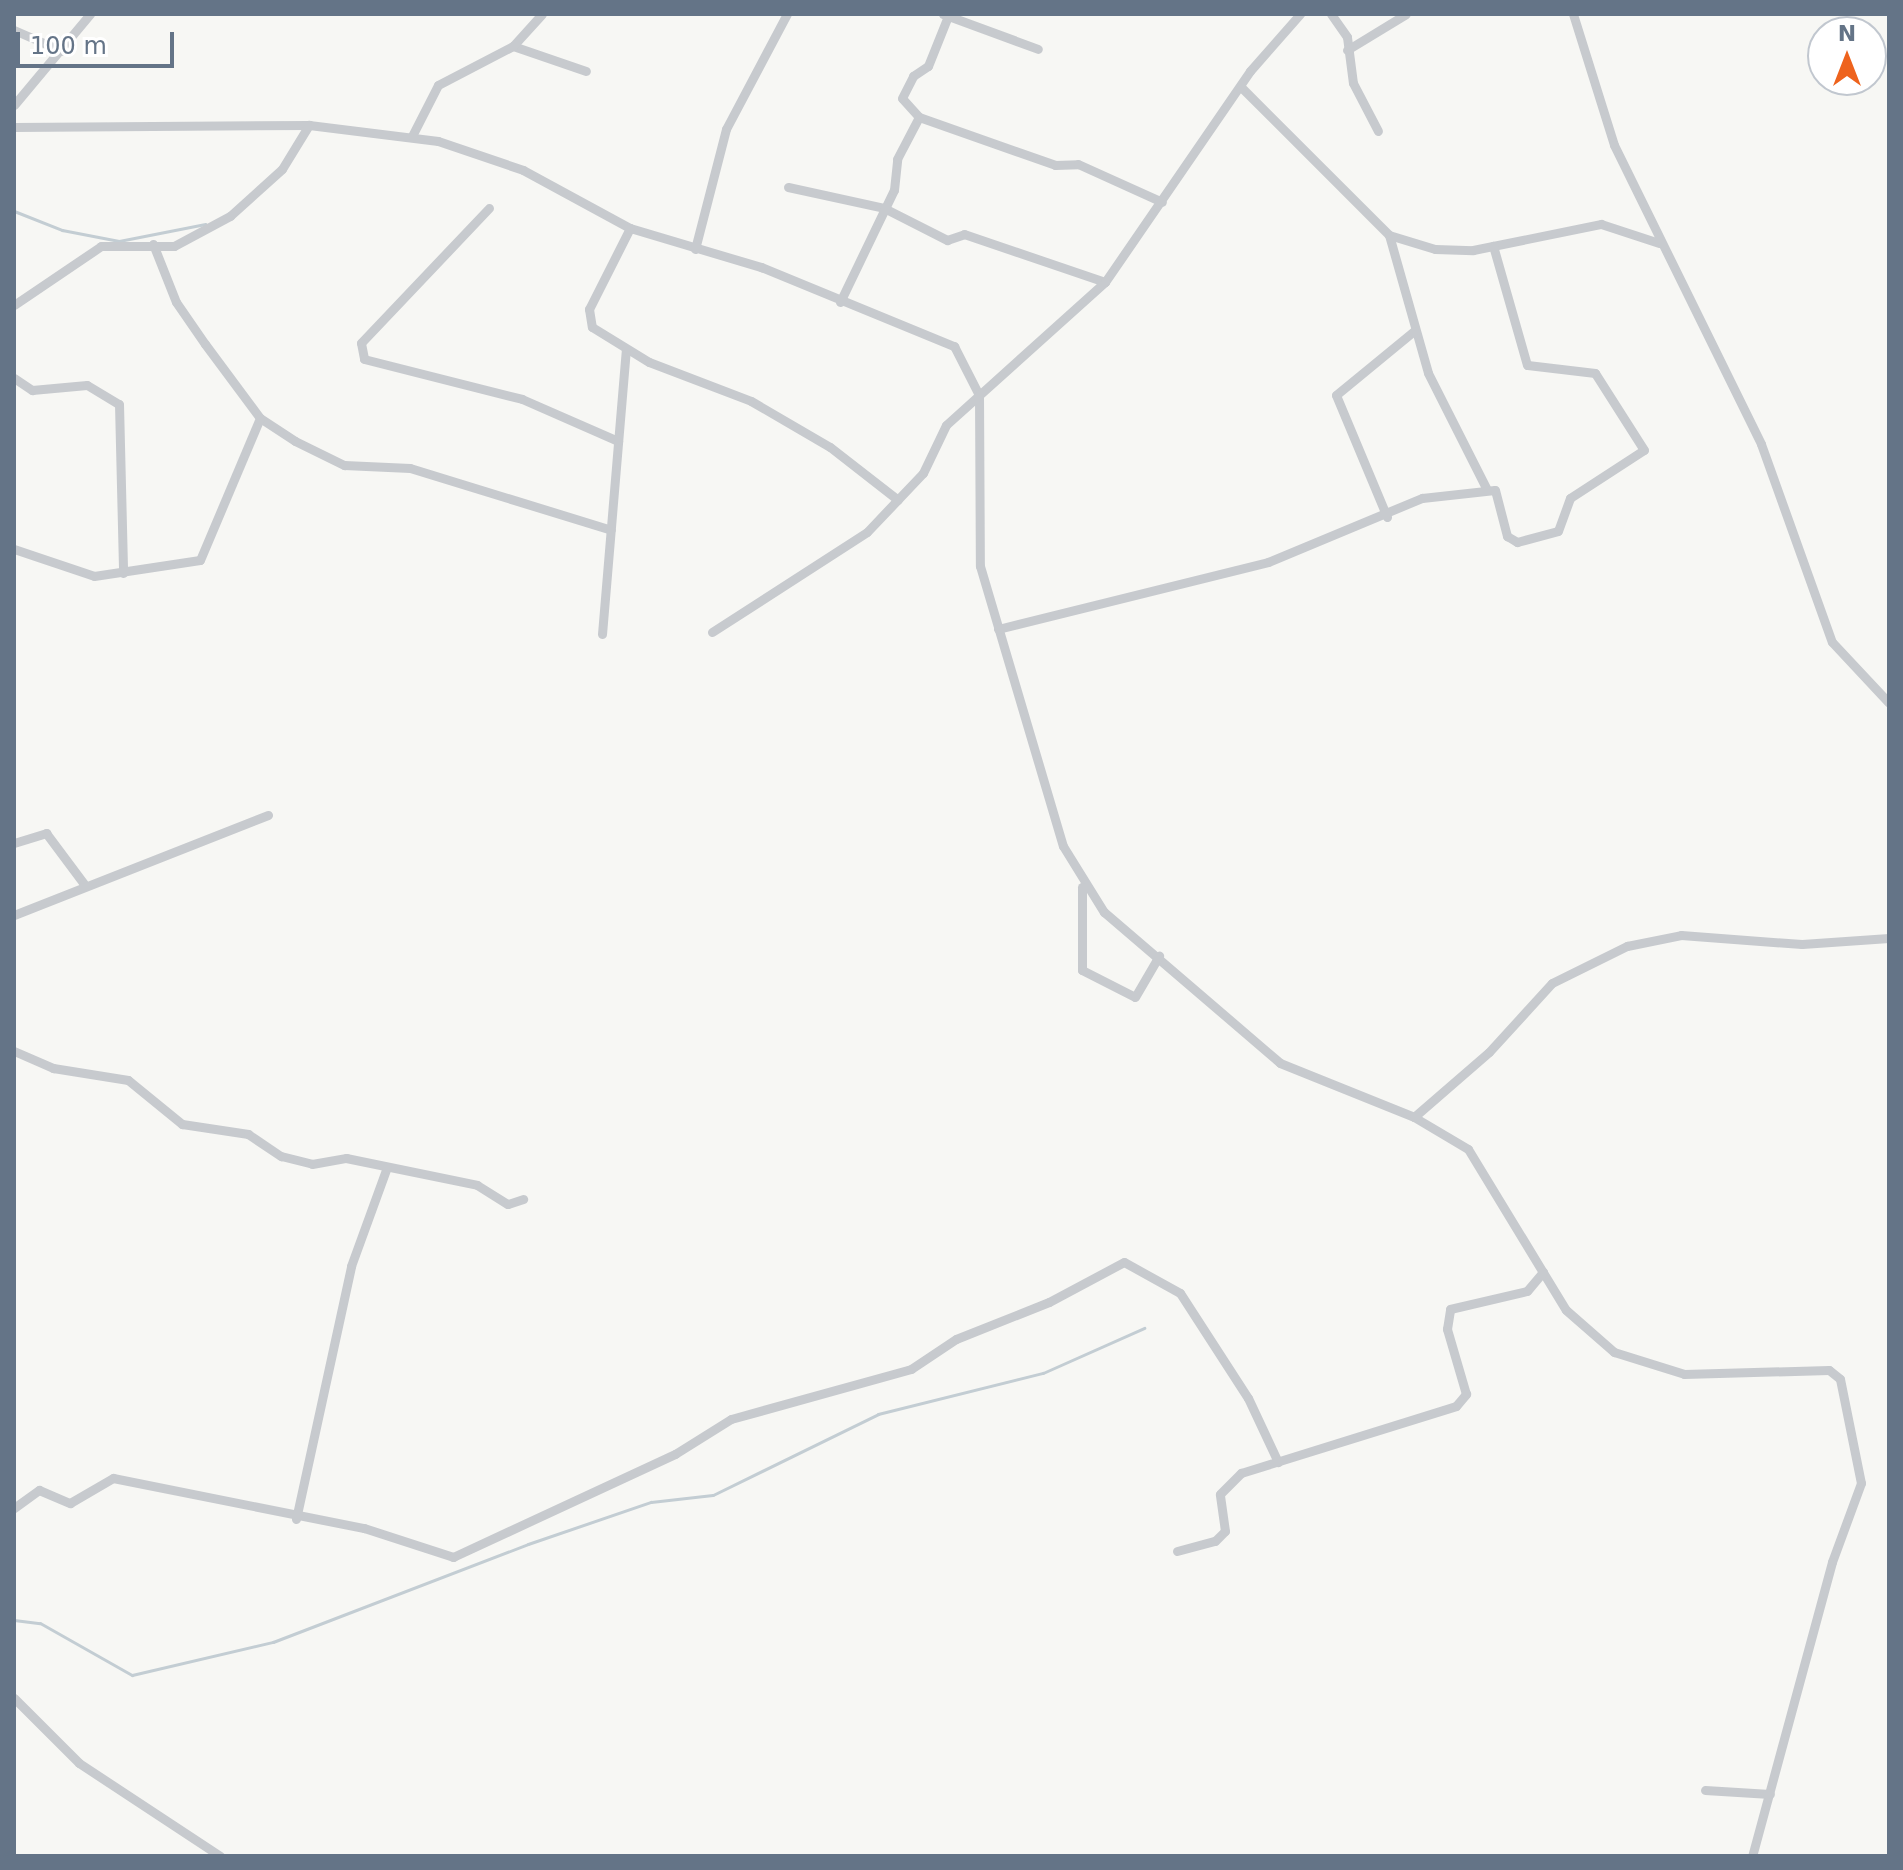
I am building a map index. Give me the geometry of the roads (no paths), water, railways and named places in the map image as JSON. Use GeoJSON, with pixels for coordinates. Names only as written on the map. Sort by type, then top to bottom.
{"type":"FeatureCollection","features":[{"type":"Feature","properties":{"kind":"street"},"geometry":{"type":"LineString","coordinates":[[14,105],[90,14]]}},
{"type":"Feature","properties":{"kind":"street"},"geometry":{"type":"LineString","coordinates":[[412,136],[438,85],[513,46],[542,14]]}},
{"type":"Feature","properties":{"kind":"street"},"geometry":{"type":"LineString","coordinates":[[695,249],[726,129],[787,14]]}},
{"type":"Feature","properties":{"kind":"street"},"geometry":{"type":"LineString","coordinates":[[712,632],[796,584],[898,500],[936,455],[946,425],[1105,282],[1241,87],[1300,14]]}},
{"type":"Feature","properties":{"kind":"street"},"geometry":{"type":"LineString","coordinates":[[1331,14],[1347,50],[1353,83],[1378,131]]}},
{"type":"Feature","properties":{"kind":"street"},"geometry":{"type":"LineString","coordinates":[[1347,50],[1406,14]]}},
{"type":"Feature","properties":{"kind":"street"},"geometry":{"type":"LineString","coordinates":[[1573,14],[1614,145],[1659,243],[1761,444],[1832,642],[1889,703]]}},
{"type":"Feature","properties":{"kind":"street"},"geometry":{"type":"LineString","coordinates":[[1038,49],[946,15],[928,66],[913,76],[902,98],[919,117],[1055,165],[1078,164],[1162,202]]}},
{"type":"Feature","properties":{"kind":"street"},"geometry":{"type":"LineString","coordinates":[[14,30],[62,51]]}},
{"type":"Feature","properties":{"kind":"street"},"geometry":{"type":"LineString","coordinates":[[513,46],[586,71]]}},
{"type":"Feature","properties":{"kind":"street"},"geometry":{"type":"LineString","coordinates":[[1241,87],[1389,235],[1435,249],[1493,246],[1601,224],[1659,243]]}},
{"type":"Feature","properties":{"kind":"street"},"geometry":{"type":"LineString","coordinates":[[840,302],[884,208],[919,117]]}},
{"type":"Feature","properties":{"kind":"street"},"geometry":{"type":"LineString","coordinates":[[14,305],[101,246],[174,246],[230,216],[282,169],[309,125]]}},
{"type":"Feature","properties":{"kind":"street"},"geometry":{"type":"LineString","coordinates":[[14,127],[309,125],[412,136],[523,170],[630,228],[761,267],[840,302],[943,339],[965,360],[979,395],[977,536],[998,629],[1082,887],[1082,970],[1135,997],[1159,956]]}},
{"type":"Feature","properties":{"kind":"street"},"geometry":{"type":"LineString","coordinates":[[788,187],[884,208],[947,240],[964,234],[1105,282]]}},
{"type":"Feature","properties":{"kind":"street"},"geometry":{"type":"LineString","coordinates":[[489,208],[361,343],[364,359],[522,399],[618,441]]}},
{"type":"Feature","properties":{"kind":"street"},"geometry":{"type":"LineString","coordinates":[[630,228],[586,318],[626,350],[751,401],[830,447],[898,500]]}},
{"type":"Feature","properties":{"kind":"street"},"geometry":{"type":"LineString","coordinates":[[1389,235],[1414,331],[1486,488]]}},
{"type":"Feature","properties":{"kind":"street"},"geometry":{"type":"LineString","coordinates":[[153,244],[176,302],[260,418],[344,465],[410,468],[611,530]]}},
{"type":"Feature","properties":{"kind":"street"},"geometry":{"type":"LineString","coordinates":[[998,629],[1268,562],[1387,517],[1422,498],[1486,488],[1495,490],[1502,527],[1517,542],[1558,531],[1570,498],[1644,450],[1595,373],[1527,365],[1493,246]]}},
{"type":"Feature","properties":{"kind":"street"},"geometry":{"type":"LineString","coordinates":[[1387,517],[1336,395],[1414,331]]}},
{"type":"Feature","properties":{"kind":"street"},"geometry":{"type":"LineString","coordinates":[[602,634],[626,350]]}},
{"type":"Feature","properties":{"kind":"street"},"geometry":{"type":"LineString","coordinates":[[14,378],[32,390],[87,385],[119,404],[123,573]]}},
{"type":"Feature","properties":{"kind":"street"},"geometry":{"type":"LineString","coordinates":[[14,549],[94,576],[200,560],[260,418]]}},
{"type":"Feature","properties":{"kind":"street"},"geometry":{"type":"LineString","coordinates":[[14,915],[84,884],[268,815]]}},
{"type":"Feature","properties":{"kind":"street"},"geometry":{"type":"LineString","coordinates":[[14,843],[46,833],[84,884]]}},
{"type":"Feature","properties":{"kind":"street"},"geometry":{"type":"LineString","coordinates":[[1082,887],[1280,1063],[1414,1117],[1468,1149],[1580,1327],[1636,1361],[1684,1374],[1829,1370],[1845,1389],[1861,1483],[1832,1562],[1752,1856]]}},
{"type":"Feature","properties":{"kind":"street"},"geometry":{"type":"LineString","coordinates":[[1414,1117],[1489,1052],[1552,983],[1627,946],[1681,935],[1802,944],[1889,938]]}},
{"type":"Feature","properties":{"kind":"street"},"geometry":{"type":"LineString","coordinates":[[14,1051],[53,1068],[128,1080],[182,1124],[248,1134],[281,1156],[387,1167],[477,1185],[508,1204],[523,1199]]}},
{"type":"Feature","properties":{"kind":"street"},"geometry":{"type":"LineString","coordinates":[[296,1519],[351,1266],[387,1167]]}},
{"type":"Feature","properties":{"kind":"street"},"geometry":{"type":"LineString","coordinates":[[14,1508],[39,1490],[70,1503],[113,1478],[185,1487],[296,1519],[364,1528],[453,1557],[675,1454],[731,1419],[911,1369],[956,1339],[1049,1302],[1124,1262],[1180,1293],[1248,1398],[1278,1462]]}},
{"type":"Feature","properties":{"kind":"street"},"geometry":{"type":"LineString","coordinates":[[1177,1551],[1215,1541],[1225,1531],[1225,1482],[1345,1435],[1456,1406],[1466,1394],[1447,1329],[1450,1309],[1527,1291],[1543,1272]]}},
{"type":"Feature","properties":{"kind":"street"},"geometry":{"type":"LineString","coordinates":[[14,1698],[79,1763],[220,1856]]}},
{"type":"Feature","properties":{"kind":"street"},"geometry":{"type":"LineString","coordinates":[[1705,1790],[1770,1794]]}},
{"type":"Feature","properties":{"kind":"waterway"},"geometry":{"type":"LineString","coordinates":[[14,211],[62,230],[119,241],[205,224]]}},
{"type":"Feature","properties":{"kind":"waterway"},"geometry":{"type":"LineString","coordinates":[[14,1620],[40,1623],[132,1675],[273,1642],[528,1544],[651,1502],[713,1495],[878,1414],[1043,1373],[1144,1328]]}}]}
